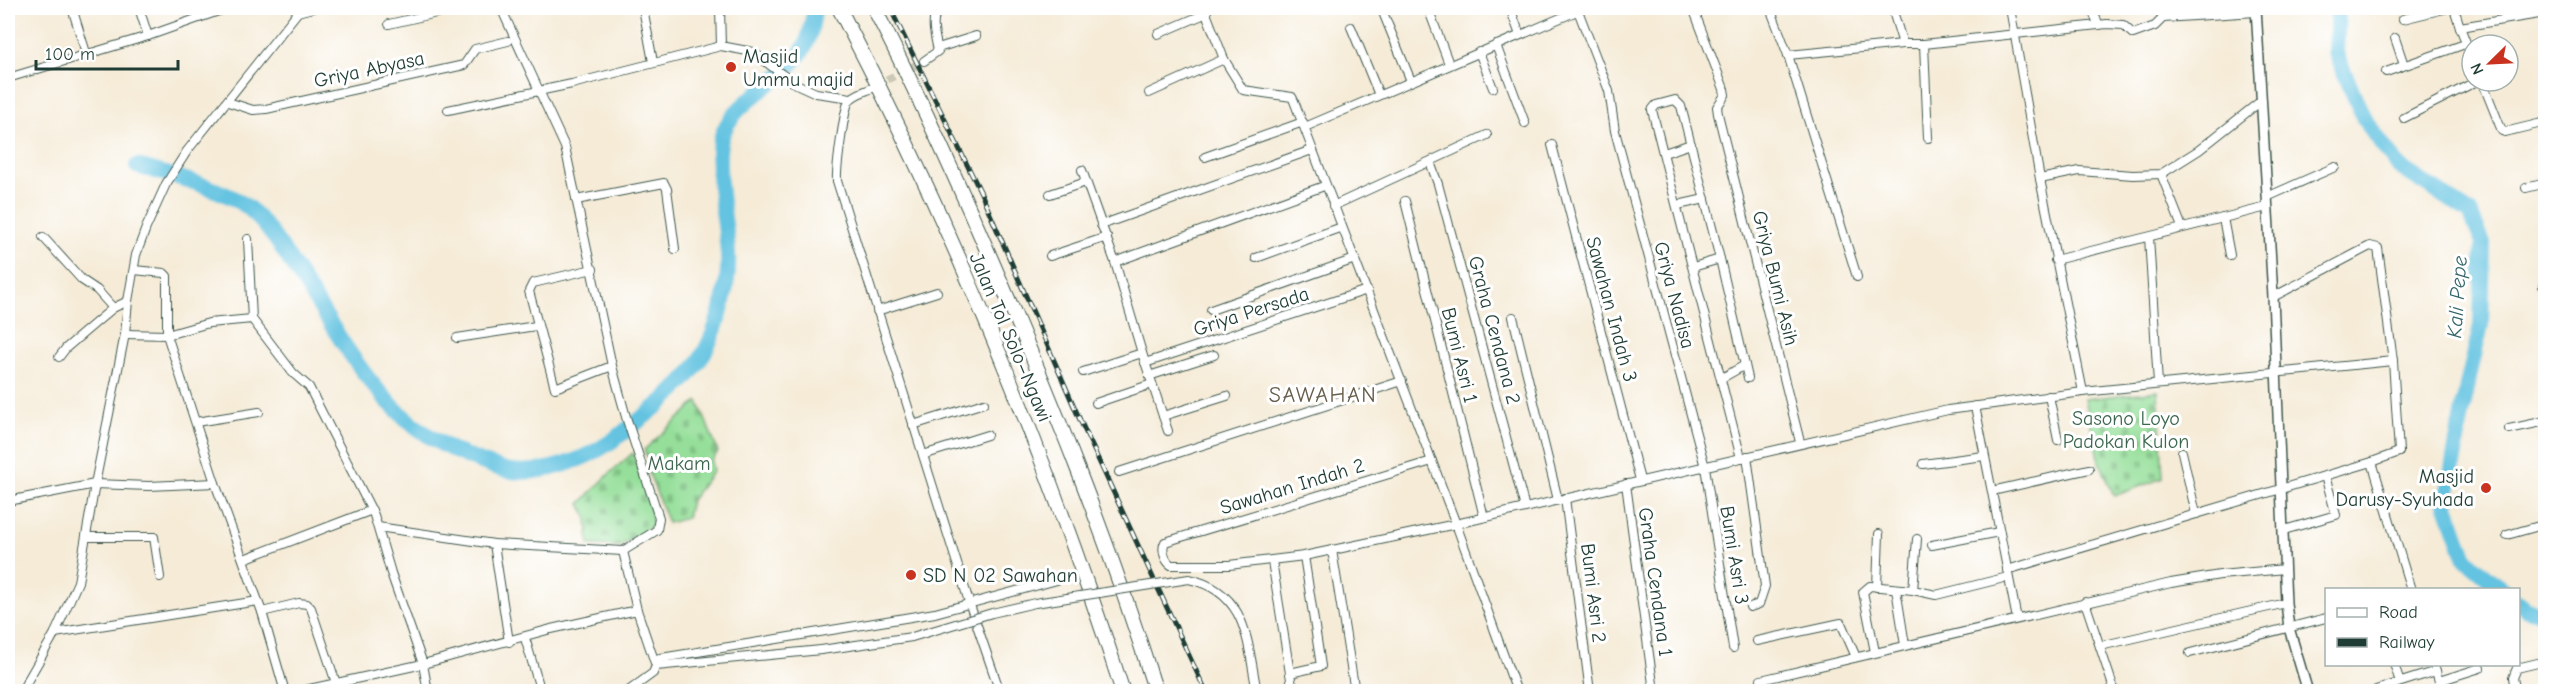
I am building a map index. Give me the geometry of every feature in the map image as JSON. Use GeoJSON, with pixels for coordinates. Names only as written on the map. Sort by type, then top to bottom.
{"type":"FeatureCollection","features":[{"type":"Feature","properties":{"kind":"highway","name":"Jalan Tol Solo–Ngawi"},"geometry":{"type":"LineString","coordinates":[[839,8],[924,181],[1001,360],[1048,475],[1123,692]]}},
{"type":"Feature","properties":{"kind":"highway","name":"Jalan Tol Solo–Ngawi"},"geometry":{"type":"LineString","coordinates":[[874,8],[948,160],[1018,321],[1072,454],[1138,633],[1156,692]]}},
{"type":"Feature","properties":{"kind":"highway"},"geometry":{"type":"LineString","coordinates":[[1138,633],[1167,692]]}},
{"type":"Feature","properties":{"kind":"street"},"geometry":{"type":"LineString","coordinates":[[72,8],[87,56]]}},
{"type":"Feature","properties":{"kind":"street"},"geometry":{"type":"LineString","coordinates":[[139,8],[148,36]]}},
{"type":"Feature","properties":{"kind":"street"},"geometry":{"type":"LineString","coordinates":[[8,78],[148,36],[207,11],[227,8]]}},
{"type":"Feature","properties":{"kind":"street"},"geometry":{"type":"LineString","coordinates":[[21,692],[55,633],[78,582],[125,334],[128,301],[146,228],[166,184],[178,165],[299,10],[313,8]]}},
{"type":"Feature","properties":{"kind":"street"},"geometry":{"type":"LineString","coordinates":[[389,24],[458,8]]}},
{"type":"Feature","properties":{"kind":"street"},"geometry":{"type":"LineString","coordinates":[[378,527],[494,544],[623,551],[657,530],[660,524],[612,366],[565,147],[501,8]]}},
{"type":"Feature","properties":{"kind":"street"},"geometry":{"type":"LineString","coordinates":[[643,8],[653,62]]}},
{"type":"Feature","properties":{"kind":"street"},"geometry":{"type":"LineString","coordinates":[[720,8],[721,46]]}},
{"type":"Feature","properties":{"kind":"street"},"geometry":{"type":"LineString","coordinates":[[924,61],[935,55],[938,48],[933,28],[934,16],[938,8]]}},
{"type":"Feature","properties":{"kind":"street"},"geometry":{"type":"LineString","coordinates":[[1428,8],[1449,64]]}},
{"type":"Feature","properties":{"kind":"street"},"geometry":{"type":"LineString","coordinates":[[1510,8],[1520,35]]}},
{"type":"Feature","properties":{"kind":"street"},"geometry":{"type":"LineString","coordinates":[[1205,157],[1304,124],[1379,95],[1580,8]]}},
{"type":"Feature","properties":{"kind":"street","name":"Griya Nadisa"},"geometry":{"type":"LineString","coordinates":[[1580,8],[1609,91],[1615,131],[1705,467]]}},
{"type":"Feature","properties":{"kind":"street","name":"Griya Bumi Asih"},"geometry":{"type":"LineString","coordinates":[[1692,8],[1724,89],[1725,95],[1717,107],[1720,121],[1800,442]]}},
{"type":"Feature","properties":{"kind":"street"},"geometry":{"type":"LineString","coordinates":[[1770,8],[1788,55],[1857,277]]}},
{"type":"Feature","properties":{"kind":"street"},"geometry":{"type":"LineString","coordinates":[[1892,8],[1903,44]]}},
{"type":"Feature","properties":{"kind":"street"},"geometry":{"type":"LineString","coordinates":[[2010,8],[2055,260],[2083,392]]}},
{"type":"Feature","properties":{"kind":"street"},"geometry":{"type":"LineString","coordinates":[[2091,8],[2099,25]]}},
{"type":"Feature","properties":{"kind":"street"},"geometry":{"type":"LineString","coordinates":[[2159,8],[2163,18]]}},
{"type":"Feature","properties":{"kind":"street"},"geometry":{"type":"LineString","coordinates":[[2403,19],[2448,8]]}},
{"type":"Feature","properties":{"kind":"street"},"geometry":{"type":"LineString","coordinates":[[2454,8],[2462,33]]}},
{"type":"Feature","properties":{"kind":"street"},"geometry":{"type":"LineString","coordinates":[[1158,34],[1205,10],[1224,59],[1243,90],[1292,97],[1304,124],[1324,186],[1402,381],[1517,692]]}},
{"type":"Feature","properties":{"kind":"street"},"geometry":{"type":"LineString","coordinates":[[1788,55],[1924,44],[2099,25],[2120,24],[2133,34],[2155,26],[2163,18],[2256,10],[2283,489],[2286,603],[2289,628],[2308,692]]}},
{"type":"Feature","properties":{"kind":"street"},"geometry":{"type":"LineString","coordinates":[[2460,27],[2542,12]]}},
{"type":"Feature","properties":{"kind":"street"},"geometry":{"type":"LineString","coordinates":[[1384,15],[1411,81]]}},
{"type":"Feature","properties":{"kind":"street"},"geometry":{"type":"LineString","coordinates":[[1351,27],[1379,95]]}},
{"type":"Feature","properties":{"kind":"street"},"geometry":{"type":"LineString","coordinates":[[938,48],[976,36]]}},
{"type":"Feature","properties":{"kind":"street"},"geometry":{"type":"LineString","coordinates":[[2395,38],[2404,65]]}},
{"type":"Feature","properties":{"kind":"street","name":"Griya Abyasa"},"geometry":{"type":"LineString","coordinates":[[228,102],[253,110],[266,108],[464,65],[475,49],[508,41]]}},
{"type":"Feature","properties":{"kind":"street"},"geometry":{"type":"LineString","coordinates":[[1924,44],[1928,138]]}},
{"type":"Feature","properties":{"kind":"street"},"geometry":{"type":"LineString","coordinates":[[1496,45],[1525,123]]}},
{"type":"Feature","properties":{"kind":"street"},"geometry":{"type":"LineString","coordinates":[[448,110],[541,91],[721,46],[753,52],[792,82],[816,93],[851,98],[870,89]]}},
{"type":"Feature","properties":{"kind":"street"},"geometry":{"type":"LineString","coordinates":[[2386,72],[2460,46]]}},
{"type":"Feature","properties":{"kind":"street"},"geometry":{"type":"LineString","coordinates":[[1479,52],[1493,88]]}},
{"type":"Feature","properties":{"kind":"street"},"geometry":{"type":"LineString","coordinates":[[1149,93],[1224,59]]}},
{"type":"Feature","properties":{"kind":"street"},"geometry":{"type":"LineString","coordinates":[[2404,118],[2460,90]]}},
{"type":"Feature","properties":{"kind":"street"},"geometry":{"type":"LineString","coordinates":[[2487,93],[2502,130],[2505,132],[2546,122]]}},
{"type":"Feature","properties":{"kind":"street"},"geometry":{"type":"LineString","coordinates":[[851,98],[845,110],[842,139],[836,162],[837,181],[922,455],[1000,692]]}},
{"type":"Feature","properties":{"kind":"street"},"geometry":{"type":"LineString","coordinates":[[1748,378],[1679,102],[1671,101],[1656,105],[1652,110],[1744,457],[1766,586],[1759,604],[1750,608]]}},
{"type":"Feature","properties":{"kind":"street"},"geometry":{"type":"LineString","coordinates":[[2040,179],[2079,171],[2133,175],[2161,174],[2199,150],[2261,101]]}},
{"type":"Feature","properties":{"kind":"street"},"geometry":{"type":"LineString","coordinates":[[1333,206],[1487,135]]}},
{"type":"Feature","properties":{"kind":"street"},"geometry":{"type":"LineString","coordinates":[[1664,153],[1691,144]]}},
{"type":"Feature","properties":{"kind":"street","name":"Sawahan Indah 3"},"geometry":{"type":"LineString","coordinates":[[1552,145],[1640,480]]}},
{"type":"Feature","properties":{"kind":"street"},"geometry":{"type":"LineString","coordinates":[[1101,225],[1312,150]]}},
{"type":"Feature","properties":{"kind":"street","name":"Graha Cendana 2"},"geometry":{"type":"LineString","coordinates":[[1430,162],[1441,195],[1525,508]]}},
{"type":"Feature","properties":{"kind":"street"},"geometry":{"type":"LineString","coordinates":[[2055,260],[2223,218],[2267,202],[2335,167]]}},
{"type":"Feature","properties":{"kind":"street"},"geometry":{"type":"LineString","coordinates":[[1082,170],[1107,237],[1168,431]]}},
{"type":"Feature","properties":{"kind":"street"},"geometry":{"type":"LineString","coordinates":[[2161,174],[2182,227]]}},
{"type":"Feature","properties":{"kind":"street"},"geometry":{"type":"LineString","coordinates":[[1050,194],[1086,182]]}},
{"type":"Feature","properties":{"kind":"street"},"geometry":{"type":"LineString","coordinates":[[576,200],[664,183],[667,189],[675,249]]}},
{"type":"Feature","properties":{"kind":"street"},"geometry":{"type":"LineString","coordinates":[[2526,188],[2546,183]]}},
{"type":"Feature","properties":{"kind":"street"},"geometry":{"type":"LineString","coordinates":[[1115,262],[1324,186]]}},
{"type":"Feature","properties":{"kind":"street"},"geometry":{"type":"LineString","coordinates":[[1678,205],[1705,199]]}},
{"type":"Feature","properties":{"kind":"street","name":"Bumi Asri 1"},"geometry":{"type":"LineString","coordinates":[[1405,201],[1484,517]]}},
{"type":"Feature","properties":{"kind":"street"},"geometry":{"type":"LineString","coordinates":[[2223,218],[2230,255]]}},
{"type":"Feature","properties":{"kind":"street"},"geometry":{"type":"LineString","coordinates":[[1256,258],[1342,227]]}},
{"type":"Feature","properties":{"kind":"street"},"geometry":{"type":"LineString","coordinates":[[44,237],[82,280],[97,291],[113,308]]}},
{"type":"Feature","properties":{"kind":"street"},"geometry":{"type":"LineString","coordinates":[[1050,255],[1107,237]]}},
{"type":"Feature","properties":{"kind":"street"},"geometry":{"type":"LineString","coordinates":[[2149,237],[2158,384]]}},
{"type":"Feature","properties":{"kind":"street"},"geometry":{"type":"LineString","coordinates":[[248,239],[252,319],[293,373],[305,382],[315,396],[372,510],[423,664],[428,692]]}},
{"type":"Feature","properties":{"kind":"street"},"geometry":{"type":"LineString","coordinates":[[1875,652],[1863,592],[1867,587],[1913,590],[1936,595],[2399,452],[2393,361],[2380,251],[2375,246],[2370,246],[2273,297]]}},
{"type":"Feature","properties":{"kind":"street"},"geometry":{"type":"LineString","coordinates":[[1211,310],[1355,259]]}},
{"type":"Feature","properties":{"kind":"street"},"geometry":{"type":"LineString","coordinates":[[1693,267],[1720,259]]}},
{"type":"Feature","properties":{"kind":"street"},"geometry":{"type":"LineString","coordinates":[[593,269],[530,285],[529,291],[536,326],[555,388],[612,366]]}},
{"type":"Feature","properties":{"kind":"street"},"geometry":{"type":"LineString","coordinates":[[134,270],[164,273],[167,276],[167,335],[215,483],[262,612],[285,692]]}},
{"type":"Feature","properties":{"kind":"street","name":"Griya Persada"},"geometry":{"type":"LineString","coordinates":[[1145,363],[1367,290]]}},
{"type":"Feature","properties":{"kind":"street"},"geometry":{"type":"LineString","coordinates":[[877,311],[937,292]]}},
{"type":"Feature","properties":{"kind":"street"},"geometry":{"type":"LineString","coordinates":[[59,357],[66,348],[113,308],[128,301]]}},
{"type":"Feature","properties":{"kind":"street","name":"Bumi Asri 2"},"geometry":{"type":"LineString","coordinates":[[1513,317],[1562,499],[1590,692]]}},
{"type":"Feature","properties":{"kind":"street"},"geometry":{"type":"LineString","coordinates":[[125,334],[167,335],[208,323],[252,319]]}},
{"type":"Feature","properties":{"kind":"street"},"geometry":{"type":"LineString","coordinates":[[457,338],[536,326]]}},
{"type":"Feature","properties":{"kind":"street"},"geometry":{"type":"LineString","coordinates":[[1083,372],[1142,353]]}},
{"type":"Feature","properties":{"kind":"street"},"geometry":{"type":"LineString","coordinates":[[1096,403],[1214,355]]}},
{"type":"Feature","properties":{"kind":"street"},"geometry":{"type":"LineString","coordinates":[[1293,692],[1272,561],[1456,524],[1640,480],[1705,467],[1800,442],[1975,406],[2083,392],[2393,361]]}},
{"type":"Feature","properties":{"kind":"street"},"geometry":{"type":"LineString","coordinates":[[1722,378],[1745,365]]}},
{"type":"Feature","properties":{"kind":"street"},"geometry":{"type":"LineString","coordinates":[[1119,472],[1402,381]]}},
{"type":"Feature","properties":{"kind":"street"},"geometry":{"type":"LineString","coordinates":[[1163,416],[1227,396]]}},
{"type":"Feature","properties":{"kind":"street"},"geometry":{"type":"LineString","coordinates":[[2049,396],[2058,440]]}},
{"type":"Feature","properties":{"kind":"street"},"geometry":{"type":"LineString","coordinates":[[913,426],[984,403]]}},
{"type":"Feature","properties":{"kind":"street"},"geometry":{"type":"LineString","coordinates":[[1975,406],[2017,619]]}},
{"type":"Feature","properties":{"kind":"street"},"geometry":{"type":"LineString","coordinates":[[196,422],[259,412]]}},
{"type":"Feature","properties":{"kind":"street"},"geometry":{"type":"LineString","coordinates":[[2509,429],[2546,421]]}},
{"type":"Feature","properties":{"kind":"street"},"geometry":{"type":"LineString","coordinates":[[922,455],[987,435]]}},
{"type":"Feature","properties":{"kind":"street"},"geometry":{"type":"LineString","coordinates":[[2182,452],[2196,514]]}},
{"type":"Feature","properties":{"kind":"street"},"geometry":{"type":"LineString","coordinates":[[1923,464],[1984,456]]}},
{"type":"Feature","properties":{"kind":"street","name":"Sawahan Indah 2"},"geometry":{"type":"LineString","coordinates":[[1272,561],[1176,566],[1166,560],[1163,546],[1165,542],[1432,461]]}},
{"type":"Feature","properties":{"kind":"street"},"geometry":{"type":"LineString","coordinates":[[2372,462],[2410,588]]}},
{"type":"Feature","properties":{"kind":"street","name":"Bumi Asri 3"},"geometry":{"type":"LineString","coordinates":[[1705,467],[1733,648]]}},
{"type":"Feature","properties":{"kind":"street"},"geometry":{"type":"LineString","coordinates":[[1992,491],[2090,469]]}},
{"type":"Feature","properties":{"kind":"street"},"geometry":{"type":"LineString","coordinates":[[2284,530],[2336,514],[2325,476]]}},
{"type":"Feature","properties":{"kind":"street"},"geometry":{"type":"LineString","coordinates":[[8,501],[95,484],[149,486],[215,483]]}},
{"type":"Feature","properties":{"kind":"street","name":"Graha Cendana 1"},"geometry":{"type":"LineString","coordinates":[[1626,484],[1653,684]]}},
{"type":"Feature","properties":{"kind":"street"},"geometry":{"type":"LineString","coordinates":[[244,559],[372,510]]}},
{"type":"Feature","properties":{"kind":"street"},"geometry":{"type":"LineString","coordinates":[[2507,535],[2546,524]]}},
{"type":"Feature","properties":{"kind":"street"},"geometry":{"type":"LineString","coordinates":[[1932,545],[2000,532]]}},
{"type":"Feature","properties":{"kind":"street"},"geometry":{"type":"LineString","coordinates":[[1877,587],[1879,534]]}},
{"type":"Feature","properties":{"kind":"street"},"geometry":{"type":"LineString","coordinates":[[86,537],[154,537],[160,577]]}},
{"type":"Feature","properties":{"kind":"street"},"geometry":{"type":"LineString","coordinates":[[1913,590],[1917,539]]}},
{"type":"Feature","properties":{"kind":"street"},"geometry":{"type":"LineString","coordinates":[[494,544],[509,642]]}},
{"type":"Feature","properties":{"kind":"street"},"geometry":{"type":"LineString","coordinates":[[1332,550],[1355,692]]}},
{"type":"Feature","properties":{"kind":"street"},"geometry":{"type":"LineString","coordinates":[[623,551],[637,610],[656,663],[653,673],[627,692]]}},
{"type":"Feature","properties":{"kind":"street"},"geometry":{"type":"LineString","coordinates":[[1290,674],[1319,668],[1321,663],[1304,556]]}},
{"type":"Feature","properties":{"kind":"street"},"geometry":{"type":"LineString","coordinates":[[1761,680],[2181,581],[2220,574],[2285,569]]}},
{"type":"Feature","properties":{"kind":"street"},"geometry":{"type":"LineString","coordinates":[[656,663],[821,650],[912,637],[1035,603],[1189,579],[1219,590],[1231,600],[1239,613],[1257,692]]}},
{"type":"Feature","properties":{"kind":"street"},"geometry":{"type":"LineString","coordinates":[[656,663],[970,605],[1057,580]]}},
{"type":"Feature","properties":{"kind":"street"},"geometry":{"type":"LineString","coordinates":[[1896,589],[1905,645]]}},
{"type":"Feature","properties":{"kind":"street"},"geometry":{"type":"LineString","coordinates":[[55,633],[258,601]]}},
{"type":"Feature","properties":{"kind":"street"},"geometry":{"type":"LineString","coordinates":[[2085,602],[2115,692]]}},
{"type":"Feature","properties":{"kind":"street"},"geometry":{"type":"LineString","coordinates":[[262,612],[299,603],[307,604],[311,608],[336,683]]}},
{"type":"Feature","properties":{"kind":"street"},"geometry":{"type":"LineString","coordinates":[[2100,646],[2286,603]]}},
{"type":"Feature","properties":{"kind":"street"},"geometry":{"type":"LineString","coordinates":[[302,691],[423,664],[525,638],[551,629],[637,610]]}},
{"type":"Feature","properties":{"kind":"street"},"geometry":{"type":"LineString","coordinates":[[2190,653],[2325,618]]}},
{"type":"Feature","properties":{"kind":"street"},"geometry":{"type":"LineString","coordinates":[[1757,641],[1841,623],[1856,657]]}},
{"type":"Feature","properties":{"kind":"street"},"geometry":{"type":"LineString","coordinates":[[525,638],[541,692]]}},
{"type":"Feature","properties":{"kind":"street"},"geometry":{"type":"LineString","coordinates":[[2516,692],[2512,683],[2514,671],[2521,666],[2546,661]]}},
{"type":"Feature","properties":{"kind":"street"},"geometry":{"type":"LineString","coordinates":[[2395,666],[2400,682]]}},
{"type":"Feature","properties":{"kind":"street"},"geometry":{"type":"LineString","coordinates":[[2376,690],[2435,668],[2442,692]]}},
{"type":"Feature","properties":{"kind":"street"},"geometry":{"type":"LineString","coordinates":[[2439,681],[2480,669]]}},
{"type":"Feature","properties":{"kind":"green space","name":"Sasono Loyo Padokan Kulon"},"geometry":{"type":"Polygon","coordinates":[[[2158,391],[2163,478],[2114,496],[2098,457],[2085,399],[2158,391]]]}},
{"type":"Feature","properties":{"kind":"green space","name":"Makam"},"geometry":{"type":"Polygon","coordinates":[[[698,401],[718,452],[711,461],[713,471],[691,500],[687,518],[668,523],[646,465],[648,459],[644,450],[698,401]]]}},
{"type":"Feature","properties":{"kind":"green space","name":"Makam"},"geometry":{"type":"Polygon","coordinates":[[[633,453],[652,513],[652,526],[620,546],[589,545],[587,517],[580,504],[633,453]]]}},
{"type":"Feature","properties":{"kind":"waterway"},"geometry":{"type":"LineString","coordinates":[[137,166],[214,189],[242,203],[252,211],[279,244],[357,364],[398,412],[423,432],[451,449],[501,469],[524,472],[564,465],[601,448],[635,424],[681,383],[699,361],[717,324],[727,280],[727,241],[719,178],[719,152],[722,135],[740,108],[780,76],[802,51],[809,36],[814,8]]}},
{"type":"Feature","properties":{"kind":"waterway","name":"Kali Pepe"},"geometry":{"type":"LineString","coordinates":[[2338,8],[2336,53],[2364,119],[2398,166],[2470,213],[2483,243],[2481,325],[2467,386],[2446,503],[2466,559],[2501,588]]}},
{"type":"Feature","properties":{"kind":"waterway","name":"Kali Pepe"},"geometry":{"type":"LineString","coordinates":[[2520,604],[2527,609],[2546,614]]}},
{"type":"Feature","properties":{"kind":"tunnel"},"geometry":{"type":"LineString","coordinates":[[876,85],[924,61]]}},
{"type":"Feature","properties":{"kind":"railway"},"geometry":{"type":"LineString","coordinates":[[890,8],[981,193],[1080,420],[1206,692]]}},
{"type":"Feature","properties":{"kind":"place","name":"Masjid Ummu majid"},"geometry":{"type":"Point","coordinates":[731,67]}},
{"type":"Feature","properties":{"kind":"place","name":"Masjid Darusy-Syuhada"},"geometry":{"type":"Point","coordinates":[2486,488]}},
{"type":"Feature","properties":{"kind":"place","name":"SD N 02 Sawahan"},"geometry":{"type":"Point","coordinates":[911,575]}},
{"type":"Feature","properties":{"kind":"district","name":"SAWAHAN"},"geometry":{"type":"Point","coordinates":[1323,394]}}]}
